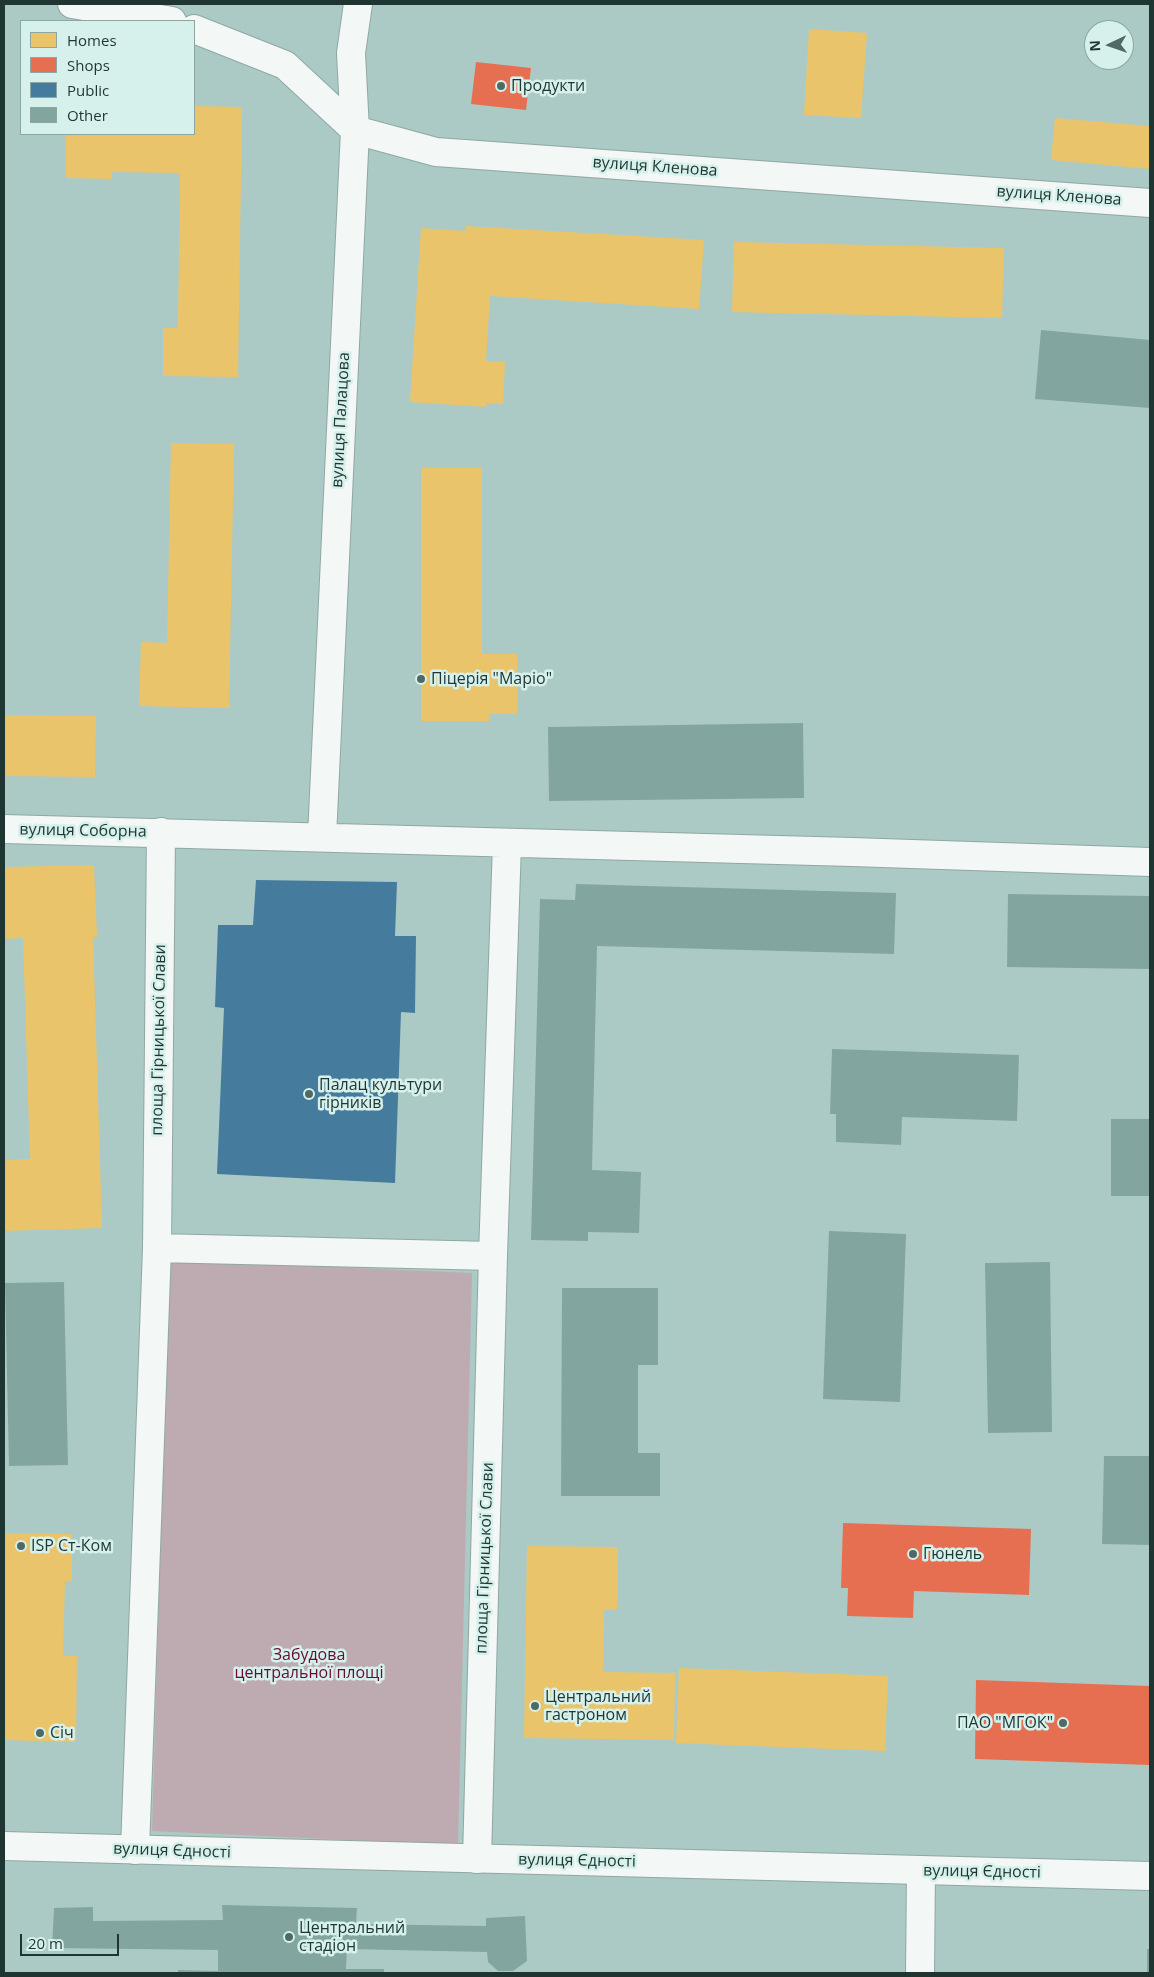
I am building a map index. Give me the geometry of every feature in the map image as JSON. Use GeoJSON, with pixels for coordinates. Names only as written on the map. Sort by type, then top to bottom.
{"type":"FeatureCollection","features":[{"type":"Feature","properties":{"kind":"street"},"geometry":{"type":"LineString","coordinates":[[72,4],[166,20]]}},
{"type":"Feature","properties":{"kind":"street","name":"вулиця Палацова"},"geometry":{"type":"LineString","coordinates":[[322,837],[355,130],[351,53],[358,4]]}},
{"type":"Feature","properties":{"kind":"street","name":"вулиця Кленова"},"geometry":{"type":"LineString","coordinates":[[195,29],[285,65],[355,130],[436,152],[1150,203]]}},
{"type":"Feature","properties":{"kind":"street","name":"вулиця Соборна"},"geometry":{"type":"LineString","coordinates":[[4,829],[862,852],[1150,862]]}},
{"type":"Feature","properties":{"kind":"street","name":"площа Гірницької Слави"},"geometry":{"type":"LineString","coordinates":[[135,1850],[157,1248],[162,832]]}},
{"type":"Feature","properties":{"kind":"street","name":"площа Гірницької Слави"},"geometry":{"type":"LineString","coordinates":[[477,1859],[508,843]]}},
{"type":"Feature","properties":{"kind":"street"},"geometry":{"type":"LineString","coordinates":[[157,1248],[494,1256]]}},
{"type":"Feature","properties":{"kind":"street","name":"вулиця Єдності"},"geometry":{"type":"LineString","coordinates":[[4,1846],[1150,1876]]}},
{"type":"Feature","properties":{"kind":"street"},"geometry":{"type":"LineString","coordinates":[[920,1973],[921,1870]]}},
{"type":"Feature","properties":{"kind":"green space","name":"Забудова центральної площі"},"geometry":{"type":"Polygon","coordinates":[[[169,1260],[472,1273],[458,1845],[152,1831],[169,1260]]]}},
{"type":"Feature","properties":{"kind":"building: Homes"},"geometry":{"type":"Polygon","coordinates":[[[809,29],[867,33],[861,118],[804,115],[809,29]]]}},
{"type":"Feature","properties":{"kind":"building: Homes"},"geometry":{"type":"Polygon","coordinates":[[[195,106],[242,107],[238,377],[163,376],[163,328],[178,328],[180,173],[112,172],[112,179],[66,178],[66,135],[195,135],[195,106]]]}},
{"type":"Feature","properties":{"kind":"building: Homes"},"geometry":{"type":"Polygon","coordinates":[[[1055,118],[1150,126],[1150,169],[1051,160],[1055,118]]]}},
{"type":"Feature","properties":{"kind":"building: Homes"},"geometry":{"type":"Polygon","coordinates":[[[466,226],[704,240],[699,309],[490,296],[486,361],[505,362],[503,404],[486,403],[486,407],[410,402],[421,228],[466,231],[466,226]]]}},
{"type":"Feature","properties":{"kind":"building: Homes"},"geometry":{"type":"Polygon","coordinates":[[[734,242],[1004,248],[1002,318],[732,312],[734,242]]]}},
{"type":"Feature","properties":{"kind":"building: Homes"},"geometry":{"type":"Polygon","coordinates":[[[171,443],[234,444],[229,708],[139,706],[141,642],[167,643],[171,443]]]}},
{"type":"Feature","properties":{"kind":"building: Homes"},"geometry":{"type":"Polygon","coordinates":[[[421,468],[482,468],[482,654],[517,654],[517,714],[489,714],[490,721],[421,721],[421,468]]]}},
{"type":"Feature","properties":{"kind":"building: Homes"},"geometry":{"type":"Polygon","coordinates":[[[4,715],[96,716],[95,777],[4,776],[4,715]]]}},
{"type":"Feature","properties":{"kind":"building: Homes"},"geometry":{"type":"Polygon","coordinates":[[[94,865],[97,937],[93,937],[102,1228],[4,1231],[4,1160],[30,1159],[23,938],[4,939],[4,867],[94,865]]]}},
{"type":"Feature","properties":{"kind":"building: Homes"},"geometry":{"type":"Polygon","coordinates":[[[4,1533],[72,1534],[72,1581],[65,1581],[63,1656],[77,1656],[76,1742],[4,1740],[4,1533]]]}},
{"type":"Feature","properties":{"kind":"building: Homes"},"geometry":{"type":"Polygon","coordinates":[[[527,1546],[618,1547],[617,1610],[604,1610],[603,1672],[675,1673],[674,1740],[524,1738],[527,1546]]]}},
{"type":"Feature","properties":{"kind":"building: Homes"},"geometry":{"type":"Polygon","coordinates":[[[679,1668],[888,1676],[885,1751],[676,1743],[679,1668]]]}},
{"type":"Feature","properties":{"kind":"building: Shops","name":"Продукти"},"geometry":{"type":"Polygon","coordinates":[[[476,62],[531,68],[526,110],[471,104],[476,62]]]}},
{"type":"Feature","properties":{"kind":"building: Shops"},"geometry":{"type":"Polygon","coordinates":[[[843,1523],[1031,1529],[1029,1595],[914,1591],[913,1618],[847,1616],[848,1588],[841,1588],[843,1523]]]}},
{"type":"Feature","properties":{"kind":"building: Shops","name":"ПАО \"МГОК\""},"geometry":{"type":"Polygon","coordinates":[[[976,1680],[1150,1686],[1150,1765],[975,1759],[976,1680]]]}},
{"type":"Feature","properties":{"kind":"building: Public","name":"Палац культури гірників"},"geometry":{"type":"Polygon","coordinates":[[[256,880],[397,882],[395,936],[416,936],[415,1013],[401,1012],[395,1183],[217,1174],[224,1008],[215,1007],[218,925],[253,925],[256,880]]]}},
{"type":"Feature","properties":{"kind":"building: Other"},"geometry":{"type":"Polygon","coordinates":[[[1041,330],[1150,340],[1150,408],[1035,399],[1041,330]]]}},
{"type":"Feature","properties":{"kind":"building: Other"},"geometry":{"type":"Polygon","coordinates":[[[803,723],[804,798],[549,801],[548,727],[803,723]]]}},
{"type":"Feature","properties":{"kind":"building: Other"},"geometry":{"type":"Polygon","coordinates":[[[576,884],[896,893],[894,954],[597,946],[592,1170],[641,1172],[639,1233],[588,1232],[588,1241],[531,1240],[540,899],[575,900],[576,884]]]}},
{"type":"Feature","properties":{"kind":"building: Other"},"geometry":{"type":"Polygon","coordinates":[[[1008,894],[1150,896],[1150,969],[1007,967],[1008,894]]]}},
{"type":"Feature","properties":{"kind":"building: Other"},"geometry":{"type":"Polygon","coordinates":[[[832,1049],[1019,1055],[1017,1121],[902,1117],[901,1145],[836,1142],[836,1114],[830,1114],[832,1049]]]}},
{"type":"Feature","properties":{"kind":"building: Other"},"geometry":{"type":"Polygon","coordinates":[[[1111,1119],[1150,1119],[1150,1196],[1111,1196],[1111,1119]]]}},
{"type":"Feature","properties":{"kind":"building: Other"},"geometry":{"type":"Polygon","coordinates":[[[829,1231],[906,1234],[900,1402],[823,1399],[829,1231]]]}},
{"type":"Feature","properties":{"kind":"building: Other"},"geometry":{"type":"Polygon","coordinates":[[[1050,1262],[1052,1432],[988,1433],[985,1263],[1050,1262]]]}},
{"type":"Feature","properties":{"kind":"building: Other"},"geometry":{"type":"Polygon","coordinates":[[[64,1282],[68,1465],[9,1466],[5,1283],[64,1282]]]}},
{"type":"Feature","properties":{"kind":"building: Other"},"geometry":{"type":"Polygon","coordinates":[[[562,1288],[658,1288],[658,1365],[638,1365],[638,1453],[660,1453],[660,1496],[561,1496],[562,1288]]]}},
{"type":"Feature","properties":{"kind":"building: Other"},"geometry":{"type":"Polygon","coordinates":[[[1104,1456],[1150,1456],[1150,1545],[1102,1544],[1104,1456]]]}},
{"type":"Feature","properties":{"kind":"building: Other","name":"Центральний стадіон"},"geometry":{"type":"Polygon","coordinates":[[[222,1905],[357,1908],[356,1924],[486,1926],[486,1918],[525,1916],[527,1961],[513,1971],[498,1971],[488,1962],[487,1952],[347,1949],[346,1969],[384,1969],[384,1973],[178,1973],[178,1970],[218,1971],[218,1950],[52,1948],[54,1908],[93,1907],[93,1921],[223,1920],[222,1905]]]}},
{"type":"Feature","properties":{"kind":"building: Other"},"geometry":{"type":"Polygon","coordinates":[[[1147,1949],[1150,1949],[1150,1973],[1147,1973],[1147,1949]]]}},
{"type":"Feature","properties":{"kind":"place","name":"Продукти"},"geometry":{"type":"Point","coordinates":[501,86]}},
{"type":"Feature","properties":{"kind":"place","name":"Піцерія \"Маріо\""},"geometry":{"type":"Point","coordinates":[421,679]}},
{"type":"Feature","properties":{"kind":"place","name":"Палац культури гірників"},"geometry":{"type":"Point","coordinates":[309,1094]}},
{"type":"Feature","properties":{"kind":"place","name":"ISP Ст-Ком"},"geometry":{"type":"Point","coordinates":[21,1546]}},
{"type":"Feature","properties":{"kind":"place","name":"Гюнель"},"geometry":{"type":"Point","coordinates":[913,1554]}},
{"type":"Feature","properties":{"kind":"place","name":"Центральний гастроном"},"geometry":{"type":"Point","coordinates":[535,1706]}},
{"type":"Feature","properties":{"kind":"place","name":"ПАО \"МГОК\""},"geometry":{"type":"Point","coordinates":[1063,1723]}},
{"type":"Feature","properties":{"kind":"place","name":"Січ"},"geometry":{"type":"Point","coordinates":[40,1733]}},
{"type":"Feature","properties":{"kind":"place","name":"Центральний стадіон"},"geometry":{"type":"Point","coordinates":[289,1937]}}]}
